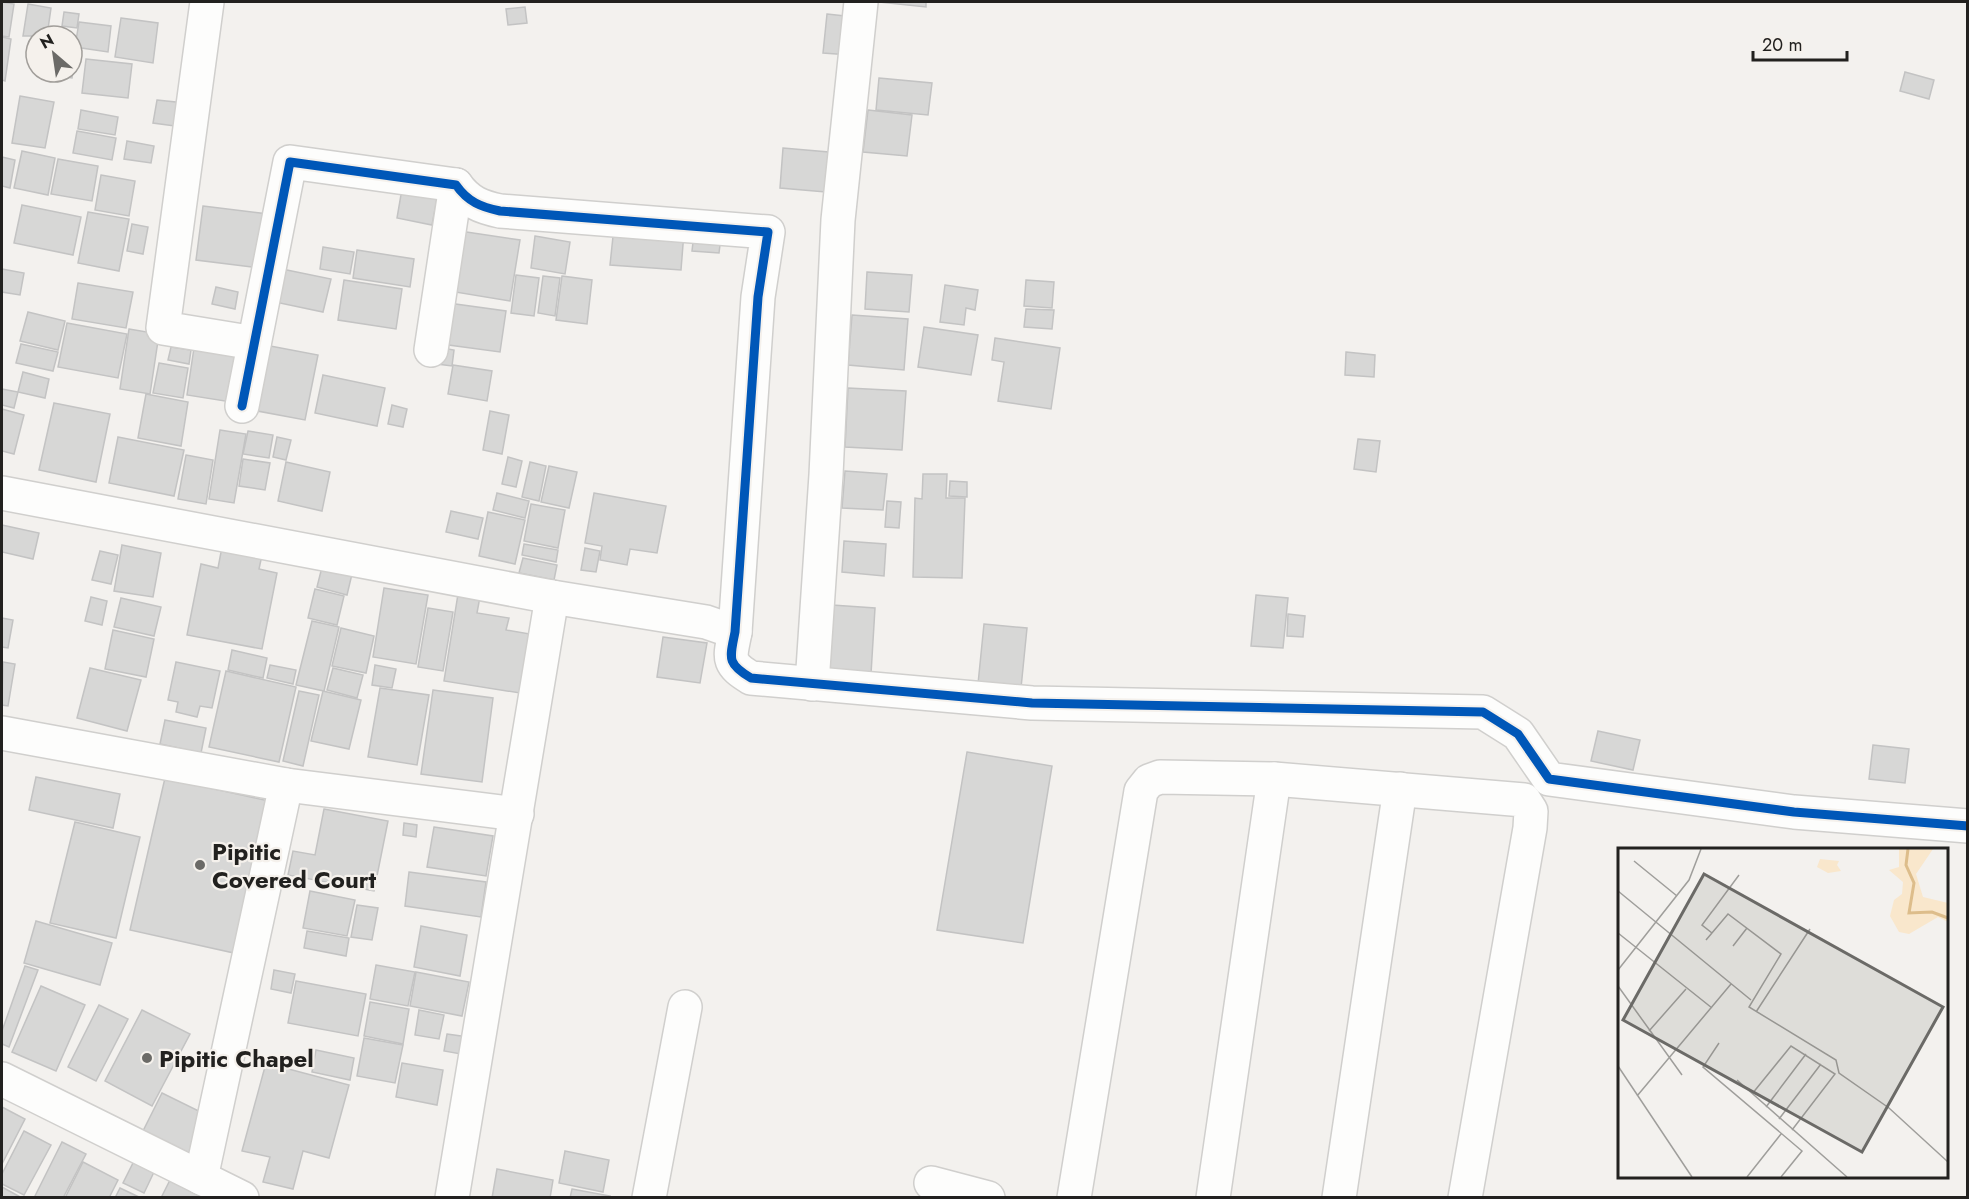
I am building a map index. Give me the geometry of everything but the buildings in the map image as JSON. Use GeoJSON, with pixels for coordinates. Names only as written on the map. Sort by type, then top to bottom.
{"type":"FeatureCollection","features":[{"type":"Feature","properties":{"kind":"street"},"geometry":{"type":"LineString","coordinates":[[207,2],[163,327],[254,343]]}},
{"type":"Feature","properties":{"kind":"street"},"geometry":{"type":"LineString","coordinates":[[812,684],[826,475],[838,220],[861,2]]}},
{"type":"Feature","properties":{"kind":"street"},"geometry":{"type":"LineString","coordinates":[[242,406],[290,162],[456,185],[466,198],[481,207],[500,211],[768,232],[758,297],[735,632],[730,657],[735,669],[751,678],[1032,703],[1483,712],[1518,734],[1549,779],[1794,812],[1968,826]]}},
{"type":"Feature","properties":{"kind":"street"},"geometry":{"type":"LineString","coordinates":[[431,350],[456,185]]}},
{"type":"Feature","properties":{"kind":"street"},"geometry":{"type":"LineString","coordinates":[[2,493],[552,597],[706,622],[735,632]]}},
{"type":"Feature","properties":{"kind":"street"},"geometry":{"type":"LineString","coordinates":[[452,1197],[518,814],[552,597]]}},
{"type":"Feature","properties":{"kind":"street"},"geometry":{"type":"LineString","coordinates":[[2,733],[286,785],[518,814]]}},
{"type":"Feature","properties":{"kind":"street"},"geometry":{"type":"LineString","coordinates":[[1074,1197],[1140,791],[1149,781],[1160,777],[1274,779],[1511,798],[1524,801],[1531,811],[1465,1197]]}},
{"type":"Feature","properties":{"kind":"street"},"geometry":{"type":"LineString","coordinates":[[1213,1197],[1274,779]]}},
{"type":"Feature","properties":{"kind":"street"},"geometry":{"type":"LineString","coordinates":[[201,1178],[286,785]]}},
{"type":"Feature","properties":{"kind":"street"},"geometry":{"type":"LineString","coordinates":[[1339,1197],[1400,789]]}},
{"type":"Feature","properties":{"kind":"street"},"geometry":{"type":"LineString","coordinates":[[649,1197],[685,1007]]}},
{"type":"Feature","properties":{"kind":"street"},"geometry":{"type":"LineString","coordinates":[[2,1079],[242,1197]]}},
{"type":"Feature","properties":{"kind":"street"},"geometry":{"type":"LineString","coordinates":[[931,1183],[988,1197]]}},
{"type":"Feature","properties":{"kind":"cycle path"},"geometry":{"type":"LineString","coordinates":[[242,406],[290,162],[456,185],[475,203],[500,211],[768,232],[758,297],[735,632],[731,654],[737,668],[751,678],[1032,703],[1483,712],[1518,734],[1549,779],[1794,812],[1968,826]]}},
{"type":"Feature","properties":{"kind":"place","name":"Pipitic Covered Court"},"geometry":{"type":"Point","coordinates":[200,865]}},
{"type":"Feature","properties":{"kind":"place","name":"Pipitic Chapel"},"geometry":{"type":"Point","coordinates":[147,1058]}}]}
